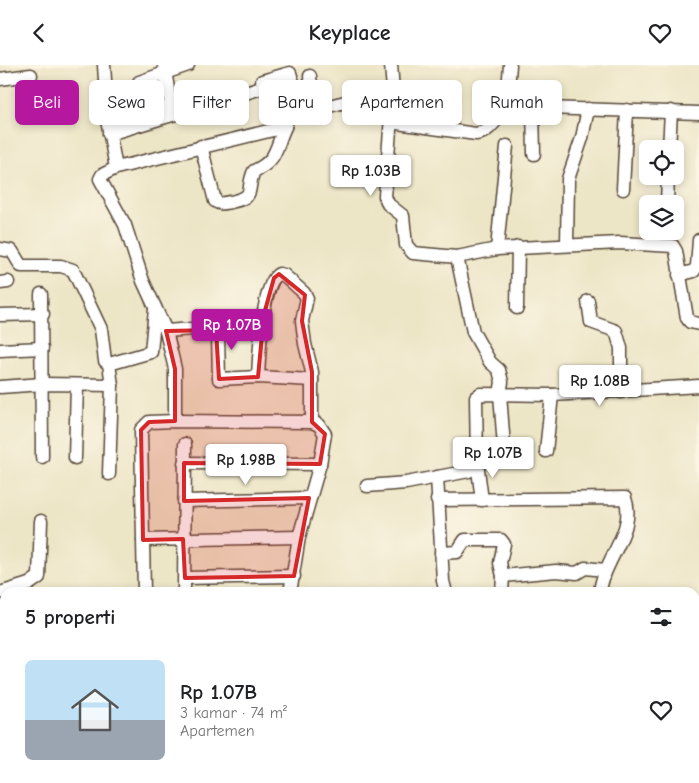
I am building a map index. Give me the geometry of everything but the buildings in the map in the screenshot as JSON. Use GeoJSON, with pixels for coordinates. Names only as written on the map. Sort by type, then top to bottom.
{"type":"FeatureCollection","features":[{"type":"Feature","properties":{"kind":"street"},"geometry":{"type":"LineString","coordinates":[[104,65],[109,171]]}},
{"type":"Feature","properties":{"kind":"street"},"geometry":{"type":"LineString","coordinates":[[143,80],[165,68],[188,65]]}},
{"type":"Feature","properties":{"kind":"street"},"geometry":{"type":"LineString","coordinates":[[391,65],[393,80]]}},
{"type":"Feature","properties":{"kind":"street"},"geometry":{"type":"LineString","coordinates":[[509,80],[510,65]]}},
{"type":"Feature","properties":{"kind":"street"},"geometry":{"type":"LineString","coordinates":[[165,68],[171,106]]}},
{"type":"Feature","properties":{"kind":"street"},"geometry":{"type":"LineString","coordinates":[[265,80],[290,73],[294,80]]}},
{"type":"Feature","properties":{"kind":"street"},"geometry":{"type":"LineString","coordinates":[[0,79],[31,75]]}},
{"type":"Feature","properties":{"kind":"street"},"geometry":{"type":"LineString","coordinates":[[309,80],[310,76]]}},
{"type":"Feature","properties":{"kind":"street"},"geometry":{"type":"LineString","coordinates":[[108,129],[171,106],[259,82]]}},
{"type":"Feature","properties":{"kind":"street"},"geometry":{"type":"LineString","coordinates":[[108,129],[259,88]]}},
{"type":"Feature","properties":{"kind":"street"},"geometry":{"type":"LineString","coordinates":[[562,108],[699,113]]}},
{"type":"Feature","properties":{"kind":"street"},"geometry":{"type":"LineString","coordinates":[[567,245],[568,179],[582,137],[588,109]]}},
{"type":"Feature","properties":{"kind":"street"},"geometry":{"type":"LineString","coordinates":[[623,189],[627,110]]}},
{"type":"Feature","properties":{"kind":"street"},"geometry":{"type":"LineString","coordinates":[[670,140],[671,111]]}},
{"type":"Feature","properties":{"kind":"street"},"geometry":{"type":"LineString","coordinates":[[175,421],[175,369],[166,331],[143,281],[124,225],[100,181],[109,171],[273,125]]}},
{"type":"Feature","properties":{"kind":"street"},"geometry":{"type":"LineString","coordinates":[[201,146],[215,201],[222,203],[240,200],[247,198],[250,193],[254,171],[268,164],[274,157],[286,125]]}},
{"type":"Feature","properties":{"kind":"street"},"geometry":{"type":"LineString","coordinates":[[390,125],[385,196],[388,204],[403,216],[406,245],[413,253],[457,257],[518,247],[620,243],[673,246],[676,251],[687,318],[690,322],[699,324]]}},
{"type":"Feature","properties":{"kind":"street"},"geometry":{"type":"LineString","coordinates":[[415,125],[481,133],[487,131],[493,125]]}},
{"type":"Feature","properties":{"kind":"street"},"geometry":{"type":"LineString","coordinates":[[532,125],[534,154]]}},
{"type":"Feature","properties":{"kind":"street"},"geometry":{"type":"LineString","coordinates":[[497,249],[507,146]]}},
{"type":"Feature","properties":{"kind":"street"},"geometry":{"type":"LineString","coordinates":[[679,275],[694,271],[697,266],[699,241]]}},
{"type":"Feature","properties":{"kind":"street"},"geometry":{"type":"LineString","coordinates":[[517,308],[518,247]]}},
{"type":"Feature","properties":{"kind":"street"},"geometry":{"type":"LineString","coordinates":[[0,249],[12,251],[21,266],[61,266],[73,270],[101,329],[105,361],[110,364],[151,352],[155,306]]}},
{"type":"Feature","properties":{"kind":"street"},"geometry":{"type":"LineString","coordinates":[[457,257],[473,332],[481,348],[499,371],[502,382],[500,394],[504,447],[524,447]]}},
{"type":"Feature","properties":{"kind":"street"},"geometry":{"type":"LineString","coordinates":[[258,377],[264,314],[274,278],[279,274],[284,275],[306,295],[307,301],[302,321],[312,380],[312,422]]}},
{"type":"Feature","properties":{"kind":"street"},"geometry":{"type":"LineString","coordinates":[[41,294],[43,314],[42,457]]}},
{"type":"Feature","properties":{"kind":"street"},"geometry":{"type":"LineString","coordinates":[[588,301],[591,322],[616,331],[621,348],[621,392]]}},
{"type":"Feature","properties":{"kind":"street"},"geometry":{"type":"LineString","coordinates":[[0,315],[43,314]]}},
{"type":"Feature","properties":{"kind":"street"},"geometry":{"type":"LineString","coordinates":[[166,331],[206,328],[216,330],[218,336],[219,385],[258,377],[312,380]]}},
{"type":"Feature","properties":{"kind":"street"},"geometry":{"type":"LineString","coordinates":[[0,350],[42,348]]}},
{"type":"Feature","properties":{"kind":"street"},"geometry":{"type":"LineString","coordinates":[[110,364],[112,385],[110,474]]}},
{"type":"Feature","properties":{"kind":"street"},"geometry":{"type":"LineString","coordinates":[[0,387],[43,384],[112,385]]}},
{"type":"Feature","properties":{"kind":"street"},"geometry":{"type":"LineString","coordinates":[[75,458],[77,385]]}},
{"type":"Feature","properties":{"kind":"street"},"geometry":{"type":"LineString","coordinates":[[482,500],[477,463],[476,397],[480,394],[552,395],[699,387]]}},
{"type":"Feature","properties":{"kind":"street"},"geometry":{"type":"LineString","coordinates":[[546,451],[552,395]]}},
{"type":"Feature","properties":{"kind":"street"},"geometry":{"type":"LineString","coordinates":[[144,587],[141,430],[149,422],[312,422],[319,425],[325,434],[320,464],[309,498],[300,537],[291,587]]}},
{"type":"Feature","properties":{"kind":"street"},"geometry":{"type":"LineString","coordinates":[[184,587],[185,445]]}},
{"type":"Feature","properties":{"kind":"street"},"geometry":{"type":"LineString","coordinates":[[184,463],[320,464]]}},
{"type":"Feature","properties":{"kind":"street"},"geometry":{"type":"LineString","coordinates":[[368,486],[400,484],[469,471],[477,463]]}},
{"type":"Feature","properties":{"kind":"street"},"geometry":{"type":"LineString","coordinates":[[437,477],[444,587]]}},
{"type":"Feature","properties":{"kind":"street"},"geometry":{"type":"LineString","coordinates":[[184,501],[309,498]]}},
{"type":"Feature","properties":{"kind":"street"},"geometry":{"type":"LineString","coordinates":[[437,500],[625,498],[625,525],[601,580],[600,587]]}},
{"type":"Feature","properties":{"kind":"street"},"geometry":{"type":"LineString","coordinates":[[19,587],[39,577],[41,521]]}},
{"type":"Feature","properties":{"kind":"street"},"geometry":{"type":"LineString","coordinates":[[143,540],[300,537]]}},
{"type":"Feature","properties":{"kind":"street"},"geometry":{"type":"LineString","coordinates":[[441,553],[457,552],[465,540],[501,541],[504,544],[500,563],[503,576],[502,587]]}},
{"type":"Feature","properties":{"kind":"street"},"geometry":{"type":"LineString","coordinates":[[503,576],[556,571],[577,573],[585,568],[601,568],[605,570]]}},
{"type":"Feature","properties":{"kind":"street"},"geometry":{"type":"LineString","coordinates":[[184,578],[294,576]]}},
{"type":"Feature","properties":{"kind":"highlighted area"},"geometry":{"type":"Polygon","coordinates":[[[279,274],[305,295],[302,321],[312,372],[312,422],[325,434],[320,464],[184,463],[184,501],[309,498],[294,576],[185,578],[183,539],[143,540],[141,430],[149,422],[175,421],[175,369],[166,331],[216,330],[219,379],[258,377],[264,314],[274,278],[279,274]]]}}]}
